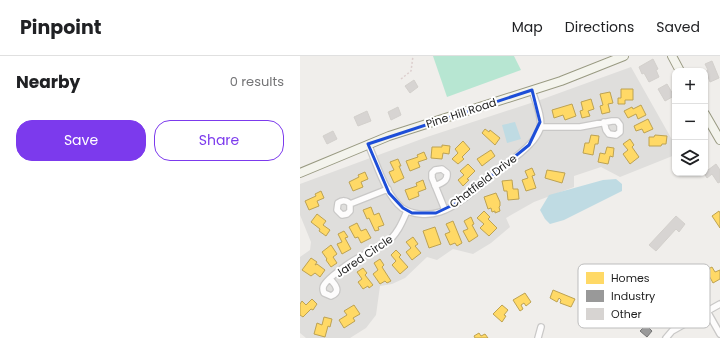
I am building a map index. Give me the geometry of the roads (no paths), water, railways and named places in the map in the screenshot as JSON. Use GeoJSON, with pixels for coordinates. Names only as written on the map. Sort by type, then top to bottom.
{"type":"FeatureCollection","features":[{"type":"Feature","properties":{"kind":"street","name":"Pine Hill Road"},"geometry":{"type":"LineString","coordinates":[[300,173],[368,144],[532,90],[624,56]]}},
{"type":"Feature","properties":{"kind":"street"},"geometry":{"type":"LineString","coordinates":[[672,56],[678,68]]}},
{"type":"Feature","properties":{"kind":"street"},"geometry":{"type":"LineString","coordinates":[[532,90],[539,116],[540,127],[580,127],[604,122]]}},
{"type":"Feature","properties":{"kind":"street"},"geometry":{"type":"LineString","coordinates":[[708,119],[720,140]]}},
{"type":"Feature","properties":{"kind":"street","name":"Chatfield Drive"},"geometry":{"type":"LineString","coordinates":[[407,211],[426,215],[445,210],[459,202],[523,151],[534,140],[540,127]]}},
{"type":"Feature","properties":{"kind":"street"},"geometry":{"type":"LineString","coordinates":[[368,144],[388,189],[395,201],[407,211]]}},
{"type":"Feature","properties":{"kind":"street"},"geometry":{"type":"LineString","coordinates":[[435,186],[445,210]]}},
{"type":"Feature","properties":{"kind":"street"},"geometry":{"type":"LineString","coordinates":[[350,204],[388,189]]}},
{"type":"Feature","properties":{"kind":"street","name":"Jared Circle"},"geometry":{"type":"LineString","coordinates":[[330,279],[356,258],[385,244],[391,239],[401,226],[407,211]]}},
{"type":"Feature","properties":{"kind":"street"},"geometry":{"type":"LineString","coordinates":[[710,310],[720,304]]}},
{"type":"Feature","properties":{"kind":"street"},"geometry":{"type":"LineString","coordinates":[[710,317],[720,334]]}},
{"type":"Feature","properties":{"kind":"street"},"geometry":{"type":"LineString","coordinates":[[538,338],[541,327]]}},
{"type":"Feature","properties":{"kind":"street"},"geometry":{"type":"LineString","coordinates":[[666,338],[672,331],[678,328]]}},
{"type":"Feature","properties":{"kind":"water"},"geometry":{"type":"Polygon","coordinates":[[[515,122],[521,139],[507,143],[502,125],[515,122]]]}},
{"type":"Feature","properties":{"kind":"water"},"geometry":{"type":"Polygon","coordinates":[[[616,179],[622,184],[622,191],[564,220],[550,224],[540,210],[549,195],[603,180],[616,179]]]}}]}
